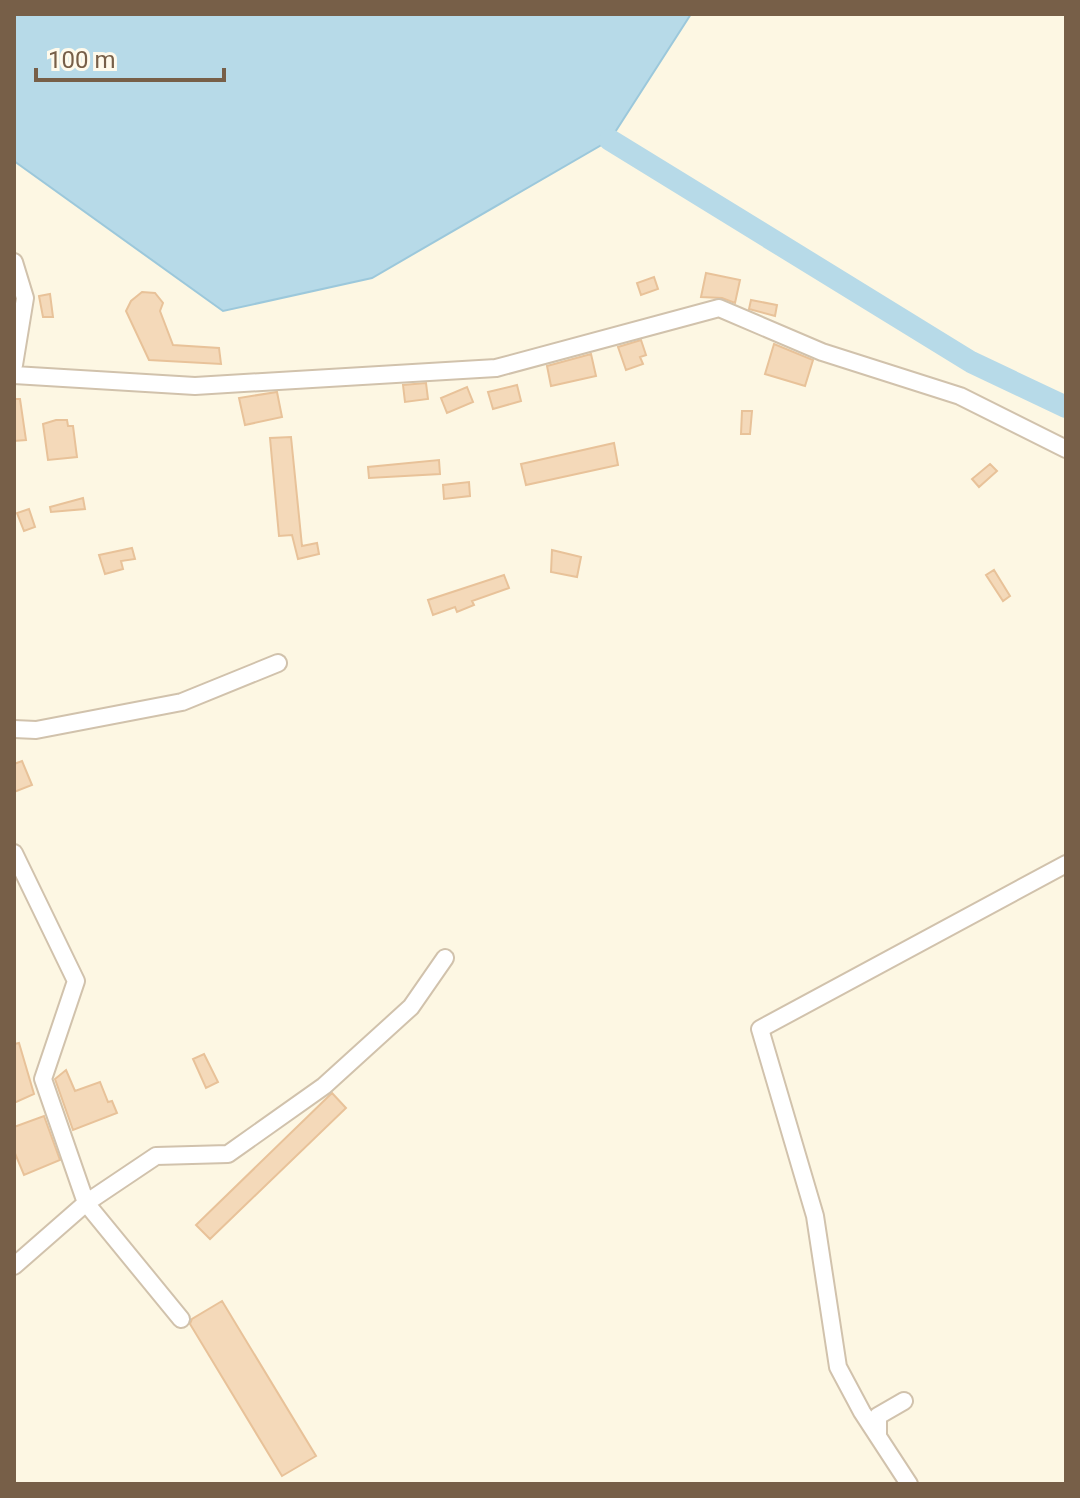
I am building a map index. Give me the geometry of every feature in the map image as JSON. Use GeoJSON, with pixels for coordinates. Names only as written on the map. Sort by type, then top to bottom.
{"type":"FeatureCollection","features":[{"type":"Feature","properties":{"kind":"street"},"geometry":{"type":"LineString","coordinates":[[14,262],[25,298],[14,365]]}},
{"type":"Feature","properties":{"kind":"street"},"geometry":{"type":"LineString","coordinates":[[14,375],[195,386],[496,368],[719,308],[822,352],[960,396],[1066,449]]}},
{"type":"Feature","properties":{"kind":"street"},"geometry":{"type":"LineString","coordinates":[[14,729],[36,730],[182,702],[278,663]]}},
{"type":"Feature","properties":{"kind":"street"},"geometry":{"type":"LineString","coordinates":[[14,853],[76,981],[43,1079],[86,1203],[181,1319]]}},
{"type":"Feature","properties":{"kind":"street"},"geometry":{"type":"LineString","coordinates":[[909,1484],[878,1438],[838,1367],[815,1216],[760,1029],[1066,864]]}},
{"type":"Feature","properties":{"kind":"street"},"geometry":{"type":"LineString","coordinates":[[14,1266],[86,1203],[156,1156],[228,1154],[324,1086],[411,1007],[445,958]]}},
{"type":"Feature","properties":{"kind":"street"},"geometry":{"type":"LineString","coordinates":[[878,1438],[878,1416],[904,1401]]}},
{"type":"Feature","properties":{"kind":"water"},"geometry":{"type":"Polygon","coordinates":[[[14,14],[691,14],[610,140],[372,278],[223,311],[14,161],[14,14]]]}},
{"type":"Feature","properties":{"kind":"building"},"geometry":{"type":"Polygon","coordinates":[[[706,273],[740,280],[735,303],[722,298],[701,297],[706,273]]]}},
{"type":"Feature","properties":{"kind":"building"},"geometry":{"type":"Polygon","coordinates":[[[654,277],[658,289],[641,295],[637,283],[654,277]]]}},
{"type":"Feature","properties":{"kind":"building"},"geometry":{"type":"Polygon","coordinates":[[[142,292],[155,293],[163,303],[160,311],[173,345],[219,348],[221,364],[149,360],[126,311],[131,301],[142,292]]]}},
{"type":"Feature","properties":{"kind":"building"},"geometry":{"type":"Polygon","coordinates":[[[50,294],[53,317],[43,317],[39,296],[50,294]]]}},
{"type":"Feature","properties":{"kind":"building"},"geometry":{"type":"Polygon","coordinates":[[[751,300],[777,305],[775,316],[749,309],[751,300]]]}},
{"type":"Feature","properties":{"kind":"building"},"geometry":{"type":"Polygon","coordinates":[[[641,340],[646,355],[640,357],[643,364],[626,370],[618,347],[641,340]]]}},
{"type":"Feature","properties":{"kind":"building"},"geometry":{"type":"Polygon","coordinates":[[[774,344],[813,360],[805,386],[765,374],[774,344]]]}},
{"type":"Feature","properties":{"kind":"building"},"geometry":{"type":"Polygon","coordinates":[[[591,354],[596,376],[551,386],[547,366],[591,354]]]}},
{"type":"Feature","properties":{"kind":"building"},"geometry":{"type":"Polygon","coordinates":[[[426,383],[428,399],[405,402],[403,385],[426,383]]]}},
{"type":"Feature","properties":{"kind":"building"},"geometry":{"type":"Polygon","coordinates":[[[517,385],[521,401],[493,409],[488,392],[517,385]]]}},
{"type":"Feature","properties":{"kind":"building"},"geometry":{"type":"Polygon","coordinates":[[[467,387],[473,402],[447,413],[441,398],[467,387]]]}},
{"type":"Feature","properties":{"kind":"building"},"geometry":{"type":"Polygon","coordinates":[[[277,392],[282,417],[245,425],[239,398],[277,392]]]}},
{"type":"Feature","properties":{"kind":"building"},"geometry":{"type":"Polygon","coordinates":[[[14,399],[20,399],[26,440],[14,441],[14,399]]]}},
{"type":"Feature","properties":{"kind":"building"},"geometry":{"type":"Polygon","coordinates":[[[742,411],[752,411],[750,434],[741,434],[742,411]]]}},
{"type":"Feature","properties":{"kind":"building"},"geometry":{"type":"Polygon","coordinates":[[[67,420],[68,426],[73,426],[77,457],[48,460],[43,424],[67,420]]]}},
{"type":"Feature","properties":{"kind":"building"},"geometry":{"type":"Polygon","coordinates":[[[291,437],[302,546],[317,543],[319,554],[298,559],[292,535],[279,536],[270,438],[291,437]]]}},
{"type":"Feature","properties":{"kind":"building"},"geometry":{"type":"Polygon","coordinates":[[[614,443],[618,465],[526,485],[521,464],[614,443]]]}},
{"type":"Feature","properties":{"kind":"building"},"geometry":{"type":"Polygon","coordinates":[[[439,460],[440,474],[369,478],[368,467],[439,460]]]}},
{"type":"Feature","properties":{"kind":"building"},"geometry":{"type":"Polygon","coordinates":[[[990,464],[997,471],[979,487],[972,479],[990,464]]]}},
{"type":"Feature","properties":{"kind":"building"},"geometry":{"type":"Polygon","coordinates":[[[469,482],[470,496],[444,499],[443,485],[469,482]]]}},
{"type":"Feature","properties":{"kind":"building"},"geometry":{"type":"Polygon","coordinates":[[[83,498],[85,509],[51,512],[50,507],[83,498]]]}},
{"type":"Feature","properties":{"kind":"building"},"geometry":{"type":"Polygon","coordinates":[[[29,509],[35,527],[24,531],[17,513],[29,509]]]}},
{"type":"Feature","properties":{"kind":"building"},"geometry":{"type":"Polygon","coordinates":[[[132,548],[135,559],[121,561],[123,569],[105,574],[99,555],[132,548]]]}},
{"type":"Feature","properties":{"kind":"building"},"geometry":{"type":"Polygon","coordinates":[[[552,550],[581,557],[577,577],[551,572],[552,550]]]}},
{"type":"Feature","properties":{"kind":"building"},"geometry":{"type":"Polygon","coordinates":[[[994,570],[1010,596],[1003,601],[986,575],[994,570]]]}},
{"type":"Feature","properties":{"kind":"building"},"geometry":{"type":"Polygon","coordinates":[[[504,575],[509,588],[472,601],[474,605],[457,612],[455,607],[433,615],[428,600],[504,575]]]}},
{"type":"Feature","properties":{"kind":"building"},"geometry":{"type":"Polygon","coordinates":[[[22,761],[32,785],[14,792],[14,764],[22,761]]]}},
{"type":"Feature","properties":{"kind":"building"},"geometry":{"type":"Polygon","coordinates":[[[19,1043],[34,1094],[14,1103],[14,1044],[19,1043]]]}},
{"type":"Feature","properties":{"kind":"building"},"geometry":{"type":"Polygon","coordinates":[[[204,1054],[218,1082],[206,1088],[193,1059],[204,1054]]]}},
{"type":"Feature","properties":{"kind":"building"},"geometry":{"type":"Polygon","coordinates":[[[66,1070],[75,1091],[100,1082],[108,1102],[112,1101],[117,1113],[73,1130],[55,1079],[66,1070]]]}},
{"type":"Feature","properties":{"kind":"building"},"geometry":{"type":"Polygon","coordinates":[[[332,1093],[346,1108],[210,1239],[196,1225],[332,1093]]]}},
{"type":"Feature","properties":{"kind":"building"},"geometry":{"type":"Polygon","coordinates":[[[44,1116],[60,1160],[24,1175],[14,1151],[14,1127],[44,1116]]]}},
{"type":"Feature","properties":{"kind":"building"},"geometry":{"type":"Polygon","coordinates":[[[222,1301],[316,1456],[282,1476],[190,1324],[192,1319],[222,1301]]]}},
{"type":"Feature","properties":{"kind":"waterway"},"geometry":{"type":"LineString","coordinates":[[610,140],[971,362],[1066,407]]}}]}
